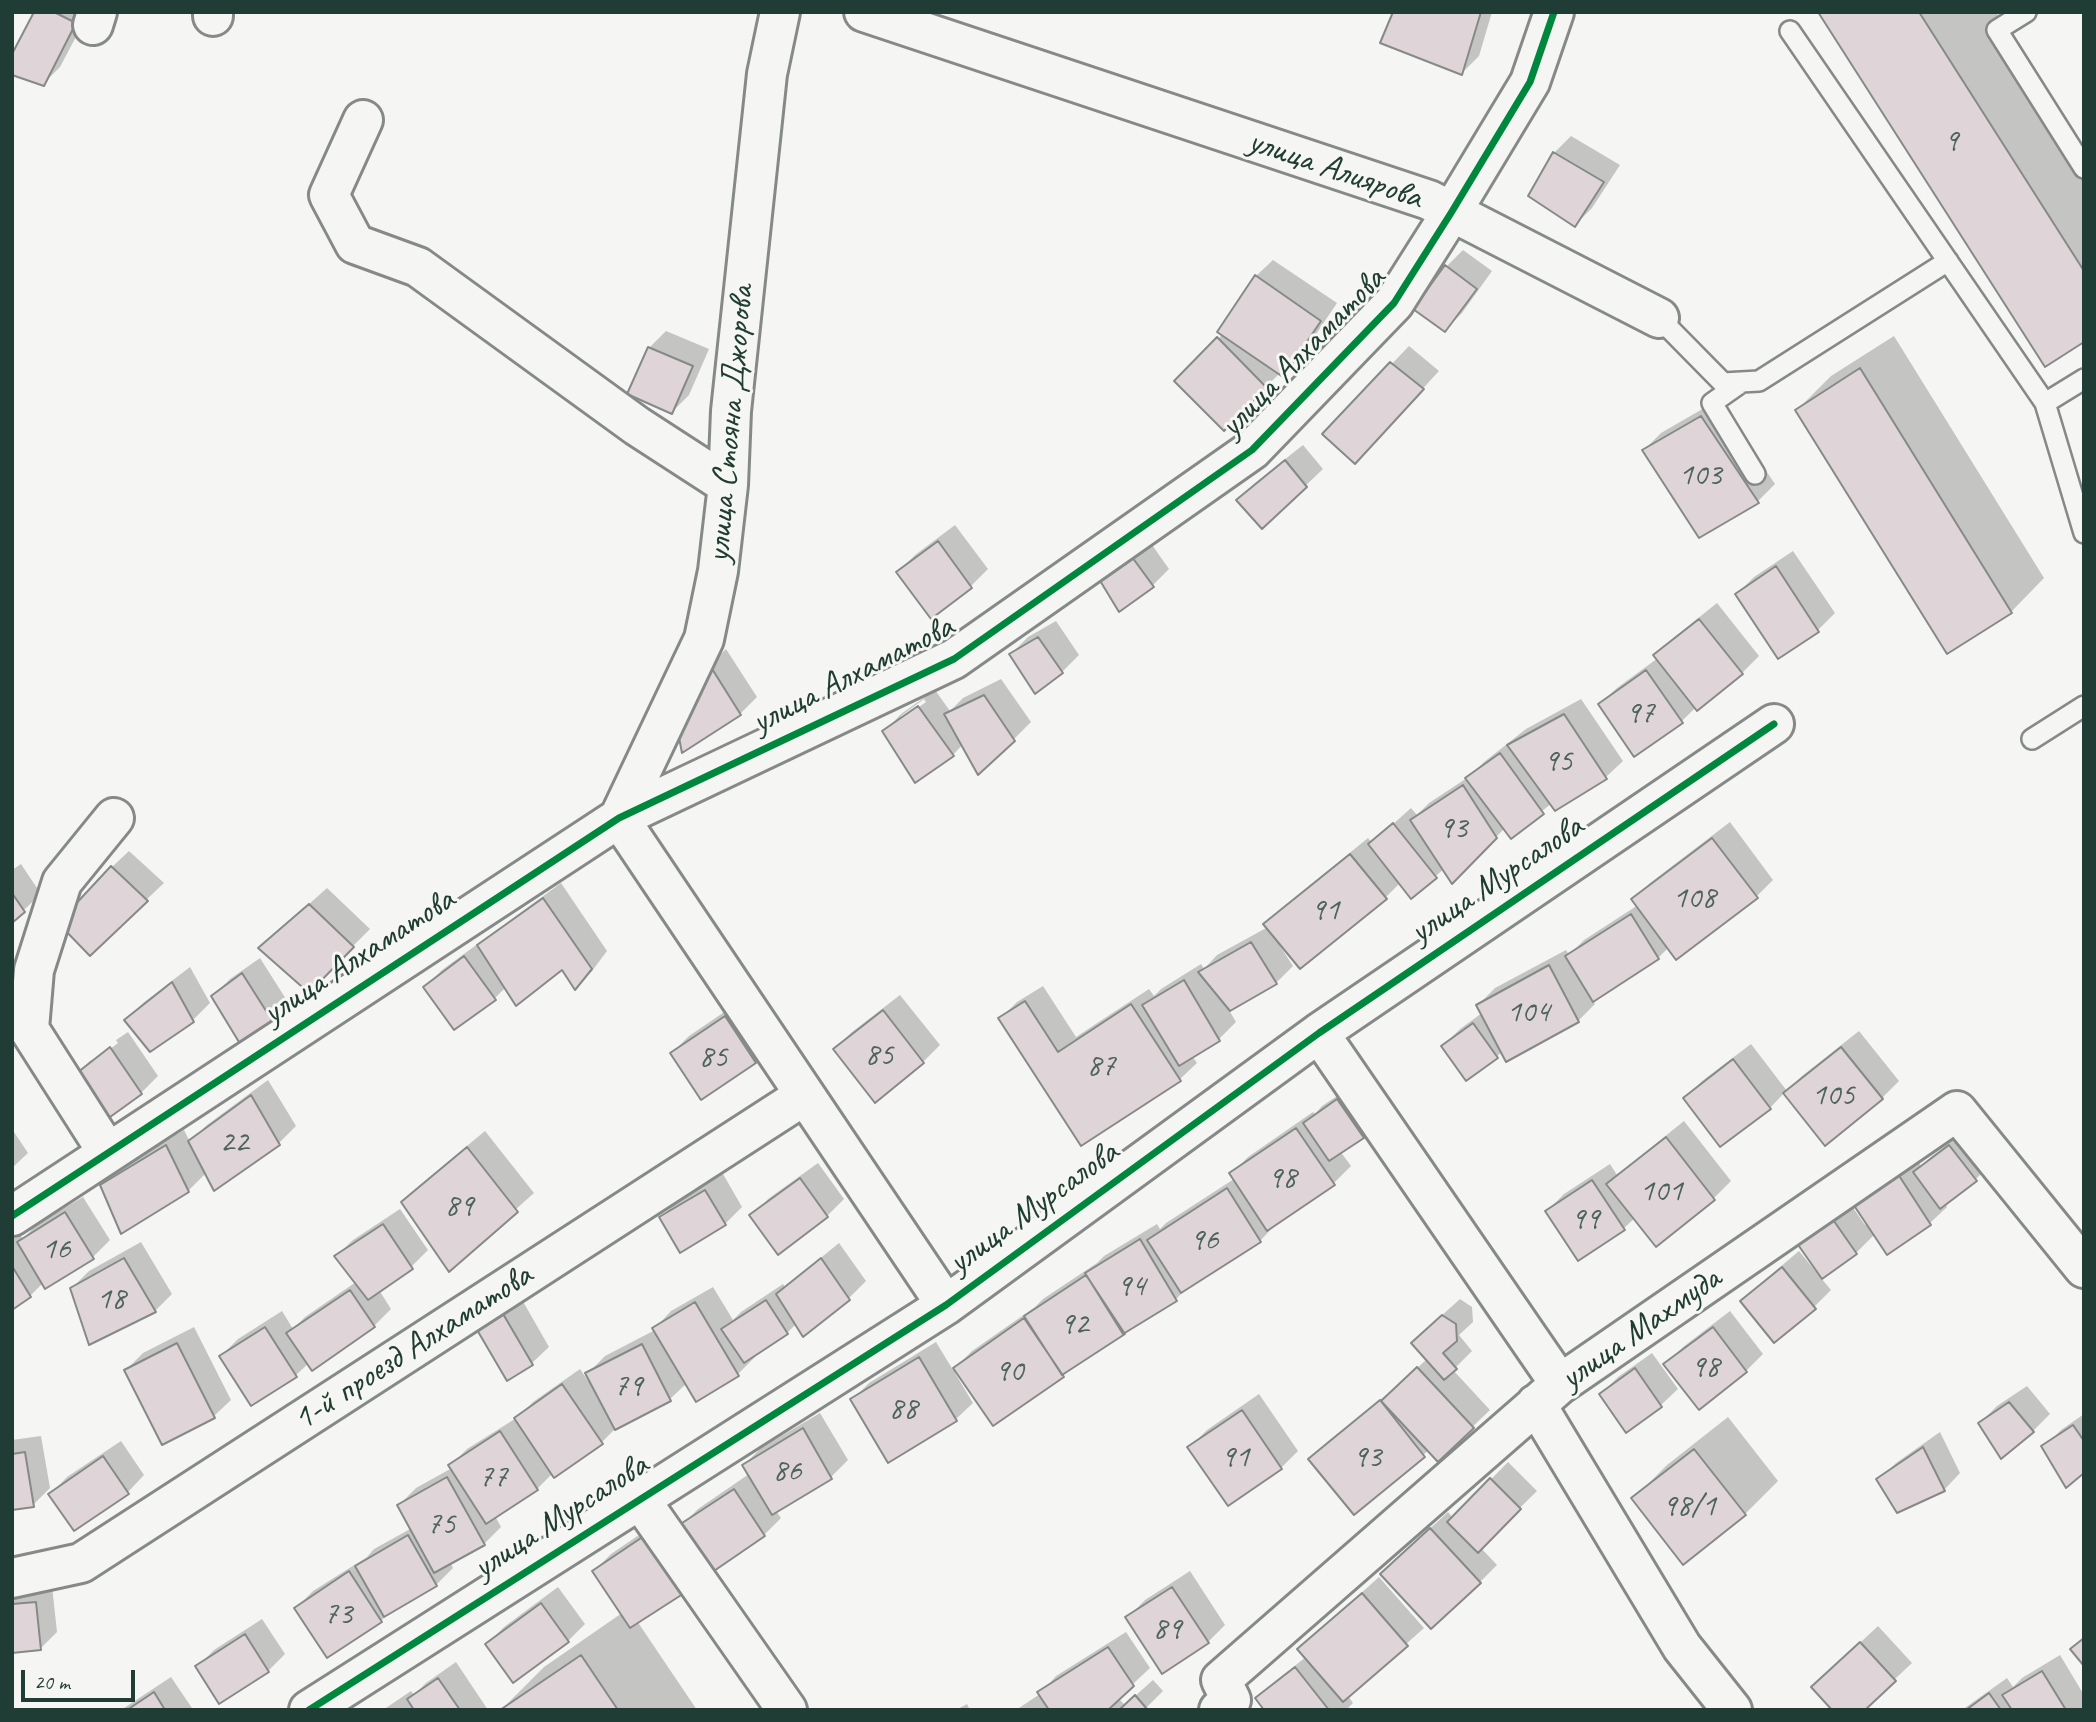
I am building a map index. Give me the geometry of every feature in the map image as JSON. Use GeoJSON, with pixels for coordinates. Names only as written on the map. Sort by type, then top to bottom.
{"type":"FeatureCollection","features":[{"type":"Feature","properties":{"kind":"street","name":"улица Стояна Джорова"},"geometry":{"type":"LineString","coordinates":[[619,818],[704,639],[718,571],[728,485],[731,411],[766,74],[780,12]]}},
{"type":"Feature","properties":{"kind":"street","name":"улица Алиярова"},"geometry":{"type":"LineString","coordinates":[[864,12],[1429,200],[1658,318]]}},
{"type":"Feature","properties":{"kind":"street","name":"улица Алхаматова"},"geometry":{"type":"LineString","coordinates":[[12,1216],[619,818],[954,659],[1252,450],[1394,303],[1530,82],[1554,12]]}},
{"type":"Feature","properties":{"kind":"street"},"geometry":{"type":"LineString","coordinates":[[363,120],[329,195],[355,244],[418,267],[637,426],[728,485]]}},
{"type":"Feature","properties":{"kind":"street","name":"улица Мурсалова"},"geometry":{"type":"LineString","coordinates":[[309,1710],[946,1305],[1319,1033],[1774,723]]}},
{"type":"Feature","properties":{"kind":"street"},"geometry":{"type":"LineString","coordinates":[[108,1153],[29,1029],[34,970],[62,882],[114,818]]}},
{"type":"Feature","properties":{"kind":"street"},"geometry":{"type":"LineString","coordinates":[[619,818],[946,1305]]}},
{"type":"Feature","properties":{"kind":"street"},"geometry":{"type":"LineString","coordinates":[[1319,1033],[1548,1394],[1682,1647],[1732,1710]]}},
{"type":"Feature","properties":{"kind":"street","name":"1-й проезд Алхаматова"},"geometry":{"type":"LineString","coordinates":[[12,1578],[81,1563],[805,1095]]}},
{"type":"Feature","properties":{"kind":"street","name":"улица Махмуда"},"geometry":{"type":"LineString","coordinates":[[1219,1710],[1231,1700],[1221,1680],[1548,1394],[1957,1111],[2084,1268]]}},
{"type":"Feature","properties":{"kind":"street"},"geometry":{"type":"LineString","coordinates":[[639,1498],[787,1710]]}},
{"type":"Feature","properties":{"kind":"lane"},"geometry":{"type":"LineString","coordinates":[[2026,12],[1997,30],[2084,167]]}},
{"type":"Feature","properties":{"kind":"lane"},"geometry":{"type":"LineString","coordinates":[[1790,31],[2045,403],[2084,533]]}},
{"type":"Feature","properties":{"kind":"lane"},"geometry":{"type":"LineString","coordinates":[[1755,474],[1712,403],[1743,382],[1759,381],[1948,261]]}},
{"type":"Feature","properties":{"kind":"lane","name":"улица Алиярова"},"geometry":{"type":"LineString","coordinates":[[1658,318],[1723,383],[1743,382]]}},
{"type":"Feature","properties":{"kind":"lane"},"geometry":{"type":"LineString","coordinates":[[2045,403],[2084,379]]}},
{"type":"Feature","properties":{"kind":"lane"},"geometry":{"type":"LineString","coordinates":[[2032,739],[2084,706]]}},
{"type":"Feature","properties":{"kind":"building"},"geometry":{"type":"Polygon","coordinates":[[[34,12],[54,12],[76,23],[44,86],[12,75],[12,54],[34,12]]]}},
{"type":"Feature","properties":{"kind":"building"},"geometry":{"type":"Polygon","coordinates":[[[1393,12],[1481,12],[1462,75],[1380,43],[1393,12]]]}},
{"type":"Feature","properties":{"kind":"building"},"geometry":{"type":"Polygon","coordinates":[[[1818,12],[1919,12],[2084,271],[2084,342],[2045,367],[1818,12]]]}},
{"type":"Feature","properties":{"kind":"building"},"geometry":{"type":"Polygon","coordinates":[[[1553,152],[1604,182],[1575,227],[1528,196],[1553,152]]]}},
{"type":"Feature","properties":{"kind":"building"},"geometry":{"type":"Polygon","coordinates":[[[1445,265],[1477,289],[1445,332],[1413,309],[1445,265]]]}},
{"type":"Feature","properties":{"kind":"building"},"geometry":{"type":"Polygon","coordinates":[[[1255,275],[1321,321],[1283,377],[1217,332],[1255,275]]]}},
{"type":"Feature","properties":{"kind":"building"},"geometry":{"type":"Polygon","coordinates":[[[1217,337],[1267,388],[1224,431],[1174,381],[1217,337]]]}},
{"type":"Feature","properties":{"kind":"building"},"geometry":{"type":"Polygon","coordinates":[[[648,347],[693,366],[672,414],[627,394],[648,347]]]}},
{"type":"Feature","properties":{"kind":"building"},"geometry":{"type":"Polygon","coordinates":[[[1390,362],[1424,389],[1355,464],[1322,434],[1390,362]]]}},
{"type":"Feature","properties":{"kind":"building"},"geometry":{"type":"Polygon","coordinates":[[[1860,368],[2012,613],[1947,654],[1795,410],[1860,368]]]}},
{"type":"Feature","properties":{"kind":"building"},"geometry":{"type":"Polygon","coordinates":[[[1701,416],[1759,503],[1699,538],[1642,450],[1701,416]]]}},
{"type":"Feature","properties":{"kind":"building"},"geometry":{"type":"Polygon","coordinates":[[[1285,460],[1307,487],[1262,529],[1236,500],[1285,460]]]}},
{"type":"Feature","properties":{"kind":"building"},"geometry":{"type":"Polygon","coordinates":[[[938,541],[972,588],[931,619],[896,572],[938,541]]]}},
{"type":"Feature","properties":{"kind":"building"},"geometry":{"type":"Polygon","coordinates":[[[1132,557],[1154,587],[1119,612],[1099,579],[1132,557]]]}},
{"type":"Feature","properties":{"kind":"building"},"geometry":{"type":"Polygon","coordinates":[[[1776,566],[1819,632],[1778,659],[1735,594],[1776,566]]]}},
{"type":"Feature","properties":{"kind":"building"},"geometry":{"type":"Polygon","coordinates":[[[1699,619],[1743,674],[1697,711],[1653,655],[1699,619]]]}},
{"type":"Feature","properties":{"kind":"building"},"geometry":{"type":"Polygon","coordinates":[[[1038,637],[1063,673],[1035,694],[1009,654],[1038,637]]]}},
{"type":"Feature","properties":{"kind":"building"},"geometry":{"type":"Polygon","coordinates":[[[709,664],[741,715],[682,753],[675,717],[709,664]]]}},
{"type":"Feature","properties":{"kind":"building"},"geometry":{"type":"Polygon","coordinates":[[[1646,670],[1683,723],[1634,757],[1598,704],[1646,670]]]}},
{"type":"Feature","properties":{"kind":"building"},"geometry":{"type":"Polygon","coordinates":[[[984,695],[1015,741],[978,775],[944,714],[984,695]]]}},
{"type":"Feature","properties":{"kind":"building"},"geometry":{"type":"Polygon","coordinates":[[[918,706],[954,756],[915,783],[882,731],[918,706]]]}},
{"type":"Feature","properties":{"kind":"building"},"geometry":{"type":"Polygon","coordinates":[[[1564,714],[1607,779],[1555,811],[1507,745],[1564,714]]]}},
{"type":"Feature","properties":{"kind":"building"},"geometry":{"type":"Polygon","coordinates":[[[1500,753],[1544,814],[1511,839],[1465,778],[1500,753]]]}},
{"type":"Feature","properties":{"kind":"building"},"geometry":{"type":"Polygon","coordinates":[[[1463,785],[1497,838],[1452,884],[1410,820],[1463,785]]]}},
{"type":"Feature","properties":{"kind":"building"},"geometry":{"type":"Polygon","coordinates":[[[1393,823],[1437,878],[1411,899],[1368,844],[1393,823]]]}},
{"type":"Feature","properties":{"kind":"building"},"geometry":{"type":"Polygon","coordinates":[[[1712,838],[1758,898],[1676,960],[1631,899],[1712,838]]]}},
{"type":"Feature","properties":{"kind":"building"},"geometry":{"type":"Polygon","coordinates":[[[1350,854],[1387,899],[1300,969],[1263,924],[1350,854]]]}},
{"type":"Feature","properties":{"kind":"building"},"geometry":{"type":"Polygon","coordinates":[[[111,866],[148,901],[90,956],[58,923],[111,866]]]}},
{"type":"Feature","properties":{"kind":"building"},"geometry":{"type":"Polygon","coordinates":[[[12,893],[25,912],[12,923],[12,893]]]}},
{"type":"Feature","properties":{"kind":"building"},"geometry":{"type":"Polygon","coordinates":[[[543,898],[592,969],[575,990],[562,970],[516,1006],[477,945],[543,898]]]}},
{"type":"Feature","properties":{"kind":"building"},"geometry":{"type":"Polygon","coordinates":[[[309,904],[354,947],[309,993],[258,948],[309,904]]]}},
{"type":"Feature","properties":{"kind":"building"},"geometry":{"type":"Polygon","coordinates":[[[1631,914],[1659,959],[1593,1002],[1565,956],[1631,914]]]}},
{"type":"Feature","properties":{"kind":"building"},"geometry":{"type":"Polygon","coordinates":[[[1251,942],[1277,984],[1230,1011],[1198,972],[1251,942]]]}},
{"type":"Feature","properties":{"kind":"building"},"geometry":{"type":"Polygon","coordinates":[[[464,956],[496,1000],[454,1030],[423,987],[464,956]]]}},
{"type":"Feature","properties":{"kind":"building"},"geometry":{"type":"Polygon","coordinates":[[[1549,965],[1579,1022],[1506,1062],[1476,1005],[1549,965]]]}},
{"type":"Feature","properties":{"kind":"building"},"geometry":{"type":"Polygon","coordinates":[[[242,973],[275,1025],[242,1047],[211,996],[242,973]]]}},
{"type":"Feature","properties":{"kind":"building"},"geometry":{"type":"Polygon","coordinates":[[[1184,980],[1220,1041],[1179,1066],[1142,1005],[1184,980]]]}},
{"type":"Feature","properties":{"kind":"building"},"geometry":{"type":"Polygon","coordinates":[[[172,982],[194,1022],[150,1052],[124,1020],[172,982]]]}},
{"type":"Feature","properties":{"kind":"building"},"geometry":{"type":"Polygon","coordinates":[[[1025,1001],[1058,1052],[1131,1004],[1181,1081],[1081,1146],[998,1018],[1025,1001]]]}},
{"type":"Feature","properties":{"kind":"building"},"geometry":{"type":"Polygon","coordinates":[[[883,1010],[924,1063],[875,1103],[833,1049],[883,1010]]]}},
{"type":"Feature","properties":{"kind":"building"},"geometry":{"type":"Polygon","coordinates":[[[725,1016],[756,1063],[701,1100],[670,1053],[725,1016]]]}},
{"type":"Feature","properties":{"kind":"building"},"geometry":{"type":"Polygon","coordinates":[[[1473,1023],[1498,1058],[1466,1081],[1441,1046],[1473,1023]]]}},
{"type":"Feature","properties":{"kind":"building"},"geometry":{"type":"Polygon","coordinates":[[[110,1047],[142,1094],[99,1125],[73,1076],[110,1047]]]}},
{"type":"Feature","properties":{"kind":"building"},"geometry":{"type":"Polygon","coordinates":[[[1841,1047],[1883,1099],[1825,1146],[1783,1093],[1841,1047]]]}},
{"type":"Feature","properties":{"kind":"building"},"geometry":{"type":"Polygon","coordinates":[[[1733,1059],[1771,1109],[1720,1147],[1683,1098],[1733,1059]]]}},
{"type":"Feature","properties":{"kind":"building"},"geometry":{"type":"Polygon","coordinates":[[[251,1095],[280,1145],[214,1191],[188,1141],[251,1095]]]}},
{"type":"Feature","properties":{"kind":"building"},"geometry":{"type":"Polygon","coordinates":[[[1337,1099],[1364,1138],[1329,1161],[1303,1123],[1337,1099]]]}},
{"type":"Feature","properties":{"kind":"building"},"geometry":{"type":"Polygon","coordinates":[[[1296,1128],[1335,1185],[1267,1231],[1229,1173],[1296,1128]]]}},
{"type":"Feature","properties":{"kind":"building"},"geometry":{"type":"Polygon","coordinates":[[[1666,1137],[1715,1200],[1656,1247],[1606,1184],[1666,1137]]]}},
{"type":"Feature","properties":{"kind":"building"},"geometry":{"type":"Polygon","coordinates":[[[166,1145],[189,1192],[121,1234],[100,1185],[166,1145]]]}},
{"type":"Feature","properties":{"kind":"building"},"geometry":{"type":"Polygon","coordinates":[[[1949,1145],[1977,1181],[1940,1209],[1913,1172],[1949,1145]]]}},
{"type":"Feature","properties":{"kind":"building"},"geometry":{"type":"Polygon","coordinates":[[[467,1147],[518,1212],[449,1272],[401,1202],[467,1147]]]}},
{"type":"Feature","properties":{"kind":"building"},"geometry":{"type":"Polygon","coordinates":[[[1898,1174],[1931,1225],[1887,1255],[1853,1204],[1898,1174]]]}},
{"type":"Feature","properties":{"kind":"building"},"geometry":{"type":"Polygon","coordinates":[[[800,1178],[828,1217],[778,1255],[749,1215],[800,1178]]]}},
{"type":"Feature","properties":{"kind":"building"},"geometry":{"type":"Polygon","coordinates":[[[1592,1180],[1625,1230],[1578,1261],[1545,1211],[1592,1180]]]}},
{"type":"Feature","properties":{"kind":"building"},"geometry":{"type":"Polygon","coordinates":[[[1227,1188],[1261,1242],[1181,1293],[1147,1240],[1227,1188]]]}},
{"type":"Feature","properties":{"kind":"building"},"geometry":{"type":"Polygon","coordinates":[[[705,1190],[726,1225],[680,1253],[659,1217],[705,1190]]]}},
{"type":"Feature","properties":{"kind":"building"},"geometry":{"type":"Polygon","coordinates":[[[65,1212],[94,1259],[45,1289],[17,1242],[65,1212]]]}},
{"type":"Feature","properties":{"kind":"building"},"geometry":{"type":"Polygon","coordinates":[[[1829,1214],[1857,1254],[1822,1279],[1794,1239],[1829,1214]]]}},
{"type":"Feature","properties":{"kind":"building"},"geometry":{"type":"Polygon","coordinates":[[[383,1224],[413,1269],[368,1300],[334,1256],[383,1224]]]}},
{"type":"Feature","properties":{"kind":"building"},"geometry":{"type":"Polygon","coordinates":[[[1140,1239],[1177,1301],[1123,1334],[1085,1273],[1140,1239]]]}},
{"type":"Feature","properties":{"kind":"building"},"geometry":{"type":"Polygon","coordinates":[[[124,1258],[156,1312],[89,1345],[70,1288],[124,1258]]]}},
{"type":"Feature","properties":{"kind":"building"},"geometry":{"type":"Polygon","coordinates":[[[821,1258],[850,1300],[803,1337],[776,1294],[821,1258]]]}},
{"type":"Feature","properties":{"kind":"building"},"geometry":{"type":"Polygon","coordinates":[[[12,1266],[31,1297],[12,1310],[12,1266]]]}},
{"type":"Feature","properties":{"kind":"building"},"geometry":{"type":"Polygon","coordinates":[[[1782,1267],[1816,1309],[1774,1343],[1740,1301],[1782,1267]]]}},
{"type":"Feature","properties":{"kind":"building"},"geometry":{"type":"Polygon","coordinates":[[[1086,1275],[1125,1334],[1062,1375],[1024,1316],[1086,1275]]]}},
{"type":"Feature","properties":{"kind":"building"},"geometry":{"type":"Polygon","coordinates":[[[350,1290],[375,1327],[312,1371],[286,1333],[350,1290]]]}},
{"type":"Feature","properties":{"kind":"building"},"geometry":{"type":"Polygon","coordinates":[[[766,1300],[788,1334],[744,1363],[721,1329],[766,1300]]]}},
{"type":"Feature","properties":{"kind":"building"},"geometry":{"type":"Polygon","coordinates":[[[695,1302],[739,1376],[696,1402],[652,1328],[695,1302]]]}},
{"type":"Feature","properties":{"kind":"building"},"geometry":{"type":"Polygon","coordinates":[[[499,1307],[533,1365],[507,1381],[473,1323],[499,1307]]]}},
{"type":"Feature","properties":{"kind":"building"},"geometry":{"type":"Polygon","coordinates":[[[1442,1315],[1456,1324],[1457,1341],[1443,1353],[1457,1369],[1444,1380],[1411,1343],[1442,1315]]]}},
{"type":"Feature","properties":{"kind":"building"},"geometry":{"type":"Polygon","coordinates":[[[1024,1318],[1064,1377],[993,1426],[953,1368],[1024,1318]]]}},
{"type":"Feature","properties":{"kind":"building"},"geometry":{"type":"Polygon","coordinates":[[[265,1327],[297,1377],[251,1406],[219,1356],[265,1327]]]}},
{"type":"Feature","properties":{"kind":"building"},"geometry":{"type":"Polygon","coordinates":[[[1713,1327],[1747,1372],[1699,1410],[1663,1364],[1713,1327]]]}},
{"type":"Feature","properties":{"kind":"building"},"geometry":{"type":"Polygon","coordinates":[[[177,1343],[215,1418],[162,1445],[124,1370],[177,1343]]]}},
{"type":"Feature","properties":{"kind":"building"},"geometry":{"type":"Polygon","coordinates":[[[642,1344],[671,1401],[615,1430],[585,1373],[642,1344]]]}},
{"type":"Feature","properties":{"kind":"building"},"geometry":{"type":"Polygon","coordinates":[[[919,1357],[957,1421],[888,1463],[850,1399],[919,1357]]]}},
{"type":"Feature","properties":{"kind":"building"},"geometry":{"type":"Polygon","coordinates":[[[1417,1367],[1474,1428],[1438,1462],[1381,1401],[1417,1367]]]}},
{"type":"Feature","properties":{"kind":"building"},"geometry":{"type":"Polygon","coordinates":[[[1635,1368],[1662,1407],[1626,1433],[1599,1394],[1635,1368]]]}},
{"type":"Feature","properties":{"kind":"building"},"geometry":{"type":"Polygon","coordinates":[[[562,1384],[603,1444],[554,1478],[514,1418],[562,1384]]]}},
{"type":"Feature","properties":{"kind":"building"},"geometry":{"type":"Polygon","coordinates":[[[1380,1400],[1425,1457],[1354,1515],[1308,1459],[1380,1400]]]}},
{"type":"Feature","properties":{"kind":"building"},"geometry":{"type":"Polygon","coordinates":[[[2009,1402],[2034,1432],[2001,1459],[1978,1423],[2009,1402]]]}},
{"type":"Feature","properties":{"kind":"building"},"geometry":{"type":"Polygon","coordinates":[[[1242,1410],[1282,1469],[1228,1506],[1187,1447],[1242,1410]]]}},
{"type":"Feature","properties":{"kind":"building"},"geometry":{"type":"Polygon","coordinates":[[[2073,1425],[2084,1441],[2084,1473],[2066,1488],[2041,1446],[2073,1425]]]}},
{"type":"Feature","properties":{"kind":"building"},"geometry":{"type":"Polygon","coordinates":[[[803,1428],[832,1479],[772,1515],[742,1465],[803,1428]]]}},
{"type":"Feature","properties":{"kind":"building"},"geometry":{"type":"Polygon","coordinates":[[[500,1431],[538,1490],[486,1524],[448,1465],[500,1431]]]}},
{"type":"Feature","properties":{"kind":"building"},"geometry":{"type":"Polygon","coordinates":[[[1923,1447],[1945,1491],[1897,1513],[1876,1479],[1923,1447]]]}},
{"type":"Feature","properties":{"kind":"building"},"geometry":{"type":"Polygon","coordinates":[[[1694,1449],[1746,1515],[1683,1565],[1631,1498],[1694,1449]]]}},
{"type":"Feature","properties":{"kind":"building"},"geometry":{"type":"Polygon","coordinates":[[[25,1452],[34,1507],[12,1510],[12,1454],[25,1452]]]}},
{"type":"Feature","properties":{"kind":"building"},"geometry":{"type":"Polygon","coordinates":[[[103,1456],[129,1494],[74,1531],[48,1494],[103,1456]]]}},
{"type":"Feature","properties":{"kind":"building"},"geometry":{"type":"Polygon","coordinates":[[[447,1477],[485,1545],[434,1573],[397,1505],[447,1477]]]}},
{"type":"Feature","properties":{"kind":"building"},"geometry":{"type":"Polygon","coordinates":[[[1490,1478],[1521,1509],[1478,1553],[1447,1522],[1490,1478]]]}},
{"type":"Feature","properties":{"kind":"building"},"geometry":{"type":"Polygon","coordinates":[[[734,1489],[765,1536],[711,1573],[679,1525],[734,1489]]]}},
{"type":"Feature","properties":{"kind":"building"},"geometry":{"type":"Polygon","coordinates":[[[1430,1528],[1481,1583],[1431,1629],[1380,1574],[1430,1528]]]}},
{"type":"Feature","properties":{"kind":"building"},"geometry":{"type":"Polygon","coordinates":[[[647,1534],[686,1592],[630,1628],[592,1571],[647,1534]]]}},
{"type":"Feature","properties":{"kind":"building"},"geometry":{"type":"Polygon","coordinates":[[[408,1535],[437,1586],[384,1617],[355,1566],[408,1535]]]}},
{"type":"Feature","properties":{"kind":"building"},"geometry":{"type":"Polygon","coordinates":[[[349,1571],[382,1622],[327,1658],[294,1608],[349,1571]]]}},
{"type":"Feature","properties":{"kind":"building"},"geometry":{"type":"Polygon","coordinates":[[[1172,1587],[1209,1643],[1162,1674],[1125,1617],[1172,1587]]]}},
{"type":"Feature","properties":{"kind":"building"},"geometry":{"type":"Polygon","coordinates":[[[1362,1593],[1408,1646],[1343,1702],[1297,1649],[1362,1593]]]}},
{"type":"Feature","properties":{"kind":"building"},"geometry":{"type":"Polygon","coordinates":[[[36,1602],[41,1650],[12,1653],[12,1604],[36,1602]]]}},
{"type":"Feature","properties":{"kind":"building"},"geometry":{"type":"Polygon","coordinates":[[[541,1603],[569,1642],[513,1683],[485,1644],[541,1603]]]}},
{"type":"Feature","properties":{"kind":"building"},"geometry":{"type":"Polygon","coordinates":[[[245,1634],[269,1672],[219,1704],[195,1666],[245,1634]]]}},
{"type":"Feature","properties":{"kind":"building"},"geometry":{"type":"Polygon","coordinates":[[[2084,1638],[2084,1666],[2070,1649],[2084,1638]]]}},
{"type":"Feature","properties":{"kind":"building"},"geometry":{"type":"Polygon","coordinates":[[[1860,1642],[1896,1681],[1865,1710],[1832,1710],[1811,1687],[1860,1642]]]}},
{"type":"Feature","properties":{"kind":"building"},"geometry":{"type":"Polygon","coordinates":[[[1108,1647],[1134,1686],[1108,1710],[1049,1710],[1037,1692],[1108,1647]]]}},
{"type":"Feature","properties":{"kind":"building"},"geometry":{"type":"Polygon","coordinates":[[[581,1655],[618,1710],[500,1710],[581,1655]]]}},
{"type":"Feature","properties":{"kind":"building"},"geometry":{"type":"Polygon","coordinates":[[[1295,1667],[1329,1710],[1264,1710],[1255,1698],[1295,1667]]]}},
{"type":"Feature","properties":{"kind":"building"},"geometry":{"type":"Polygon","coordinates":[[[2042,1671],[2066,1710],[2012,1710],[2002,1695],[2042,1671]]]}},
{"type":"Feature","properties":{"kind":"building"},"geometry":{"type":"Polygon","coordinates":[[[438,1678],[460,1710],[414,1710],[407,1699],[438,1678]]]}},
{"type":"Feature","properties":{"kind":"building"},"geometry":{"type":"Polygon","coordinates":[[[154,1692],[165,1710],[127,1710],[154,1692]]]}},
{"type":"Feature","properties":{"kind":"building"},"geometry":{"type":"Polygon","coordinates":[[[1989,1693],[2001,1710],[1966,1710],[1989,1693]]]}},
{"type":"Feature","properties":{"kind":"building"},"geometry":{"type":"Polygon","coordinates":[[[1135,1695],[1147,1709],[1119,1710],[1135,1695]]]}},
{"type":"Feature","properties":{"kind":"cycle path"},"geometry":{"type":"LineString","coordinates":[[12,1216],[619,818],[954,659],[1252,450],[1394,303],[1530,82],[1554,12]]}},
{"type":"Feature","properties":{"kind":"cycle path"},"geometry":{"type":"LineString","coordinates":[[309,1710],[946,1305],[1319,1033],[1774,724]]}}]}
